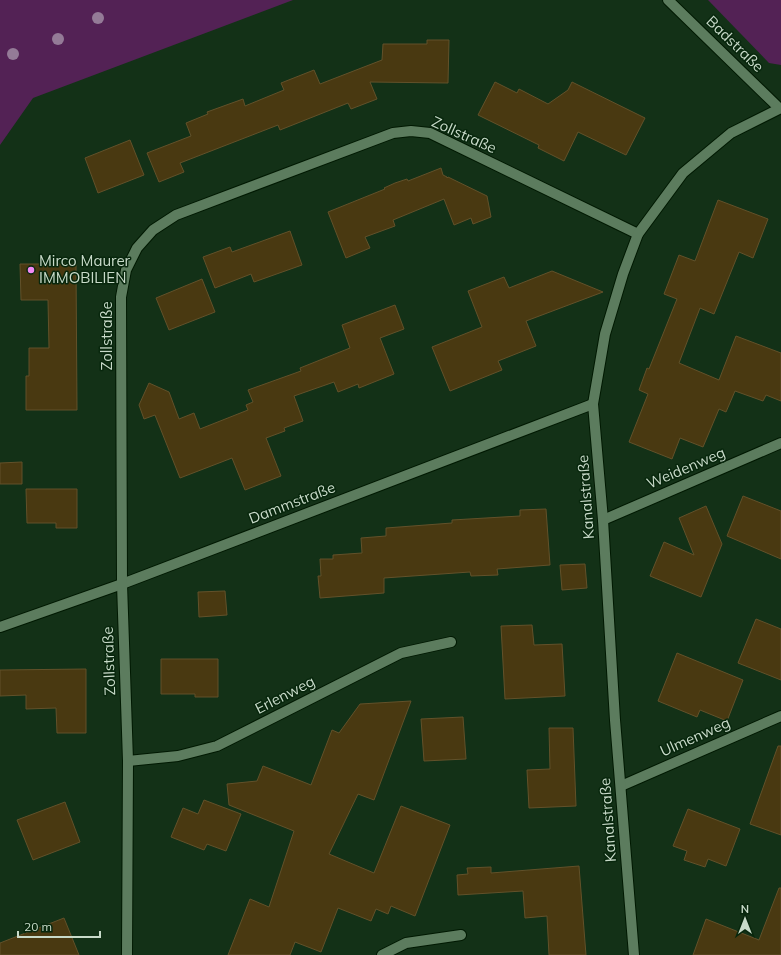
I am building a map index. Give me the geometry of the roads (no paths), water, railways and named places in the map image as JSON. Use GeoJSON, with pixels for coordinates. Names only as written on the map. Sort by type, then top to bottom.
{"type":"FeatureCollection","features":[{"type":"Feature","properties":{"kind":"street","name":"Badstraße"},"geometry":{"type":"LineString","coordinates":[[668,0],[780,108]]}},
{"type":"Feature","properties":{"kind":"street","name":"Kanalstraße"},"geometry":{"type":"LineString","coordinates":[[634,955],[615,720],[603,520],[593,404],[605,334],[623,274],[638,234],[683,173],[732,133],[780,108]]}},
{"type":"Feature","properties":{"kind":"street","name":"Zollstraße"},"geometry":{"type":"LineString","coordinates":[[126,955],[128,761],[122,584],[122,297],[126,270],[137,248],[153,230],[176,216],[393,133],[411,131],[430,134],[638,234]]}},
{"type":"Feature","properties":{"kind":"street","name":"Dammstraße"},"geometry":{"type":"LineString","coordinates":[[0,626],[122,584],[593,404]]}},
{"type":"Feature","properties":{"kind":"street","name":"Weidenweg"},"geometry":{"type":"LineString","coordinates":[[603,520],[781,443]]}},
{"type":"Feature","properties":{"kind":"street","name":"Erlenweg"},"geometry":{"type":"LineString","coordinates":[[128,761],[178,756],[217,746],[401,653],[451,642]]}},
{"type":"Feature","properties":{"kind":"street","name":"Ulmenweg"},"geometry":{"type":"LineString","coordinates":[[621,786],[781,716]]}},
{"type":"Feature","properties":{"kind":"street"},"geometry":{"type":"LineString","coordinates":[[382,955],[406,943],[460,935]]}},
{"type":"Feature","properties":{"kind":"place","name":"Mirco Maurer IMMOBILIEN"},"geometry":{"type":"Point","coordinates":[31,270]}}]}
